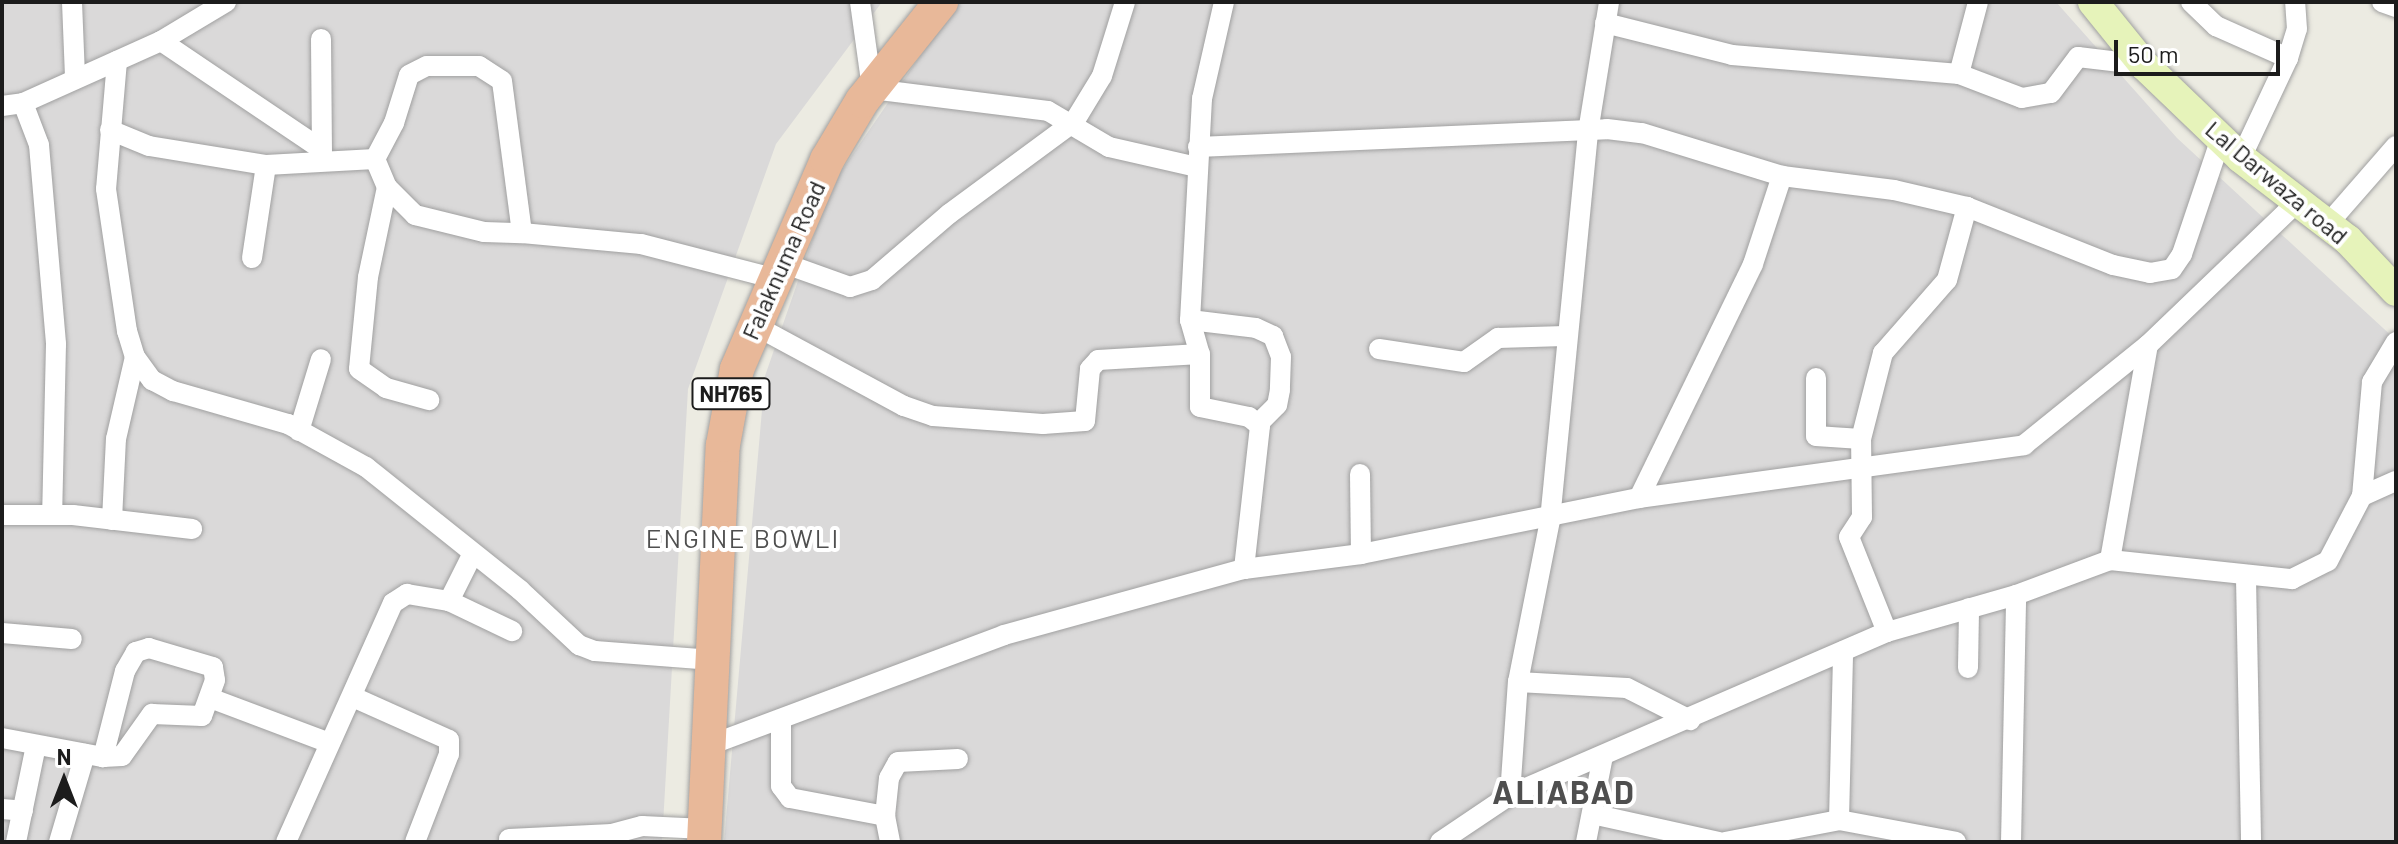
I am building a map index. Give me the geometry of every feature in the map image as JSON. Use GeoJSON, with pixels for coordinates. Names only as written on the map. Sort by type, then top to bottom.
{"type":"FeatureCollection","features":[{"type":"Feature","properties":{"kind":"highway","name":"Falaknuma Road"},"geometry":{"type":"LineString","coordinates":[[705,835],[723,445],[737,369],[827,160],[872,89],[941,2]]}},
{"type":"Feature","properties":{"kind":"main road","name":"Lal Darwaza road"},"geometry":{"type":"LineString","coordinates":[[2093,2],[2144,65],[2231,148],[2300,199],[2396,291]]}},
{"type":"Feature","properties":{"kind":"street"},"geometry":{"type":"LineString","coordinates":[[72,2],[75,77]]}},
{"type":"Feature","properties":{"kind":"street"},"geometry":{"type":"LineString","coordinates":[[2,106],[23,103],[75,77],[161,41],[226,2]]}},
{"type":"Feature","properties":{"kind":"street"},"geometry":{"type":"LineString","coordinates":[[860,2],[872,89],[1026,106],[1074,122],[1109,147],[1197,157],[1588,132],[1642,133],[1782,176],[1894,190],[1967,207],[2113,265],[2162,273],[2182,254],[2231,148],[2288,58],[2297,29],[2295,2]]}},
{"type":"Feature","properties":{"kind":"street"},"geometry":{"type":"LineString","coordinates":[[375,159],[387,187],[401,205],[427,221],[641,244],[861,287],[1074,122],[1102,76],[1125,2]]}},
{"type":"Feature","properties":{"kind":"street"},"geometry":{"type":"LineString","coordinates":[[1224,2],[1202,99],[1190,320],[1200,354],[1203,411],[1259,423]]}},
{"type":"Feature","properties":{"kind":"street"},"geometry":{"type":"LineString","coordinates":[[1510,795],[1518,682],[1550,520],[1565,336],[1588,132],[1609,2]]}},
{"type":"Feature","properties":{"kind":"street"},"geometry":{"type":"LineString","coordinates":[[1959,74],[1978,2]]}},
{"type":"Feature","properties":{"kind":"street"},"geometry":{"type":"LineString","coordinates":[[2191,2],[2216,26],[2288,58]]}},
{"type":"Feature","properties":{"kind":"street"},"geometry":{"type":"LineString","coordinates":[[2382,2],[2396,7]]}},
{"type":"Feature","properties":{"kind":"street"},"geometry":{"type":"LineString","coordinates":[[1605,23],[1732,55],[1959,74],[1996,91],[2036,98],[2051,93],[2078,57],[2144,65]]}},
{"type":"Feature","properties":{"kind":"street"},"geometry":{"type":"LineString","coordinates":[[321,39],[322,155]]}},
{"type":"Feature","properties":{"kind":"street"},"geometry":{"type":"LineString","coordinates":[[161,41],[322,155]]}},
{"type":"Feature","properties":{"kind":"street"},"geometry":{"type":"LineString","coordinates":[[112,520],[116,439],[135,357],[106,189],[117,61]]}},
{"type":"Feature","properties":{"kind":"street"},"geometry":{"type":"LineString","coordinates":[[375,159],[394,123],[406,81],[416,70],[468,65],[492,70],[502,81],[522,233]]}},
{"type":"Feature","properties":{"kind":"street"},"geometry":{"type":"LineString","coordinates":[[23,103],[39,145],[56,344],[52,515]]}},
{"type":"Feature","properties":{"kind":"street"},"geometry":{"type":"LineString","coordinates":[[110,130],[149,146],[266,165],[322,155],[375,159]]}},
{"type":"Feature","properties":{"kind":"street"},"geometry":{"type":"LineString","coordinates":[[2327,225],[2360,181],[2396,146]]}},
{"type":"Feature","properties":{"kind":"street"},"geometry":{"type":"LineString","coordinates":[[252,258],[266,165]]}},
{"type":"Feature","properties":{"kind":"street"},"geometry":{"type":"LineString","coordinates":[[1639,498],[1753,264],[1782,176]]}},
{"type":"Feature","properties":{"kind":"street"},"geometry":{"type":"LineString","coordinates":[[387,187],[368,277],[359,369],[386,388],[429,400]]}},
{"type":"Feature","properties":{"kind":"street"},"geometry":{"type":"LineString","coordinates":[[710,745],[781,721],[1004,635],[1244,569],[1361,554],[1550,520],[1639,498],[1860,464],[2024,445],[2148,345],[2300,199]]}},
{"type":"Feature","properties":{"kind":"street"},"geometry":{"type":"LineString","coordinates":[[1887,632],[1849,537],[1862,517],[1861,439],[1883,353],[1947,280],[1967,207]]}},
{"type":"Feature","properties":{"kind":"street"},"geometry":{"type":"LineString","coordinates":[[1190,320],[1256,328],[1273,336],[1281,357],[1277,405],[1259,423],[1244,569]]}},
{"type":"Feature","properties":{"kind":"street"},"geometry":{"type":"LineString","coordinates":[[754,325],[904,406],[933,416],[1043,424],[1085,421],[1090,369],[1098,360],[1200,354]]}},
{"type":"Feature","properties":{"kind":"street"},"geometry":{"type":"LineString","coordinates":[[1379,349],[1464,362],[1498,338],[1565,336]]}},
{"type":"Feature","properties":{"kind":"street"},"geometry":{"type":"LineString","coordinates":[[1440,842],[1510,795],[1690,720],[1887,632],[2016,595],[2110,560],[2246,578],[2292,579],[2328,561],[2362,496],[2372,382],[2396,342]]}},
{"type":"Feature","properties":{"kind":"street"},"geometry":{"type":"LineString","coordinates":[[2110,560],[2148,345]]}},
{"type":"Feature","properties":{"kind":"street"},"geometry":{"type":"LineString","coordinates":[[135,357],[152,380],[173,391],[299,431],[366,467],[579,645],[643,656],[713,660]]}},
{"type":"Feature","properties":{"kind":"street"},"geometry":{"type":"LineString","coordinates":[[299,431],[321,359]]}},
{"type":"Feature","properties":{"kind":"street"},"geometry":{"type":"LineString","coordinates":[[1816,378],[1816,436],[1861,439]]}},
{"type":"Feature","properties":{"kind":"street"},"geometry":{"type":"LineString","coordinates":[[1360,474],[1361,554]]}},
{"type":"Feature","properties":{"kind":"street"},"geometry":{"type":"LineString","coordinates":[[2362,496],[2396,481]]}},
{"type":"Feature","properties":{"kind":"street"},"geometry":{"type":"LineString","coordinates":[[2,515],[52,515],[192,529]]}},
{"type":"Feature","properties":{"kind":"street"},"geometry":{"type":"LineString","coordinates":[[449,601],[472,555]]}},
{"type":"Feature","properties":{"kind":"street"},"geometry":{"type":"LineString","coordinates":[[2246,578],[2251,842]]}},
{"type":"Feature","properties":{"kind":"street"},"geometry":{"type":"LineString","coordinates":[[286,842],[393,603],[407,594],[449,601],[512,631]]}},
{"type":"Feature","properties":{"kind":"street"},"geometry":{"type":"LineString","coordinates":[[2011,842],[2016,595]]}},
{"type":"Feature","properties":{"kind":"street"},"geometry":{"type":"LineString","coordinates":[[1968,668],[1969,608]]}},
{"type":"Feature","properties":{"kind":"street"},"geometry":{"type":"LineString","coordinates":[[2,633],[72,639]]}},
{"type":"Feature","properties":{"kind":"street"},"geometry":{"type":"LineString","coordinates":[[2,738],[36,745],[94,755],[115,758],[130,751],[152,714],[197,719],[210,698],[213,667],[141,649],[125,671],[94,755],[59,842]]}},
{"type":"Feature","properties":{"kind":"street"},"geometry":{"type":"LineString","coordinates":[[1839,820],[1843,651]]}},
{"type":"Feature","properties":{"kind":"street"},"geometry":{"type":"LineString","coordinates":[[1518,682],[1627,688],[1690,720]]}},
{"type":"Feature","properties":{"kind":"street"},"geometry":{"type":"LineString","coordinates":[[353,697],[449,740],[449,754],[415,842]]}},
{"type":"Feature","properties":{"kind":"street"},"geometry":{"type":"LineString","coordinates":[[210,698],[330,743]]}},
{"type":"Feature","properties":{"kind":"street"},"geometry":{"type":"LineString","coordinates":[[781,721],[781,786],[790,798],[885,816]]}},
{"type":"Feature","properties":{"kind":"street"},"geometry":{"type":"LineString","coordinates":[[16,842],[36,745]]}},
{"type":"Feature","properties":{"kind":"street"},"geometry":{"type":"LineString","coordinates":[[1586,842],[1603,756]]}},
{"type":"Feature","properties":{"kind":"street"},"geometry":{"type":"LineString","coordinates":[[890,842],[885,816],[889,778],[898,762],[958,759]]}},
{"type":"Feature","properties":{"kind":"street"},"geometry":{"type":"LineString","coordinates":[[2,809],[23,811]]}},
{"type":"Feature","properties":{"kind":"street"},"geometry":{"type":"LineString","coordinates":[[1592,814],[1719,842]]}},
{"type":"Feature","properties":{"kind":"street"},"geometry":{"type":"LineString","coordinates":[[1725,842],[1839,820],[1956,842]]}},
{"type":"Feature","properties":{"kind":"street"},"geometry":{"type":"LineString","coordinates":[[509,839],[612,834],[642,826],[705,835]]}},
{"type":"Feature","properties":{"kind":"shaded area"},"geometry":{"type":"Polygon","coordinates":[[[2,2],[882,2],[776,144],[688,389],[662,842],[2,842],[2,2]]]}},
{"type":"Feature","properties":{"kind":"shaded area"},"geometry":{"type":"Polygon","coordinates":[[[957,2],[2056,2],[2177,138],[2396,340],[2396,842],[724,842],[765,376],[831,186],[957,2]]]}},
{"type":"Feature","properties":{"kind":"district","name":"ENGINE BOWLI"},"geometry":{"type":"Point","coordinates":[743,538]}},
{"type":"Feature","properties":{"kind":"district","name":"ALIABAD"},"geometry":{"type":"Point","coordinates":[1564,791]}}]}
